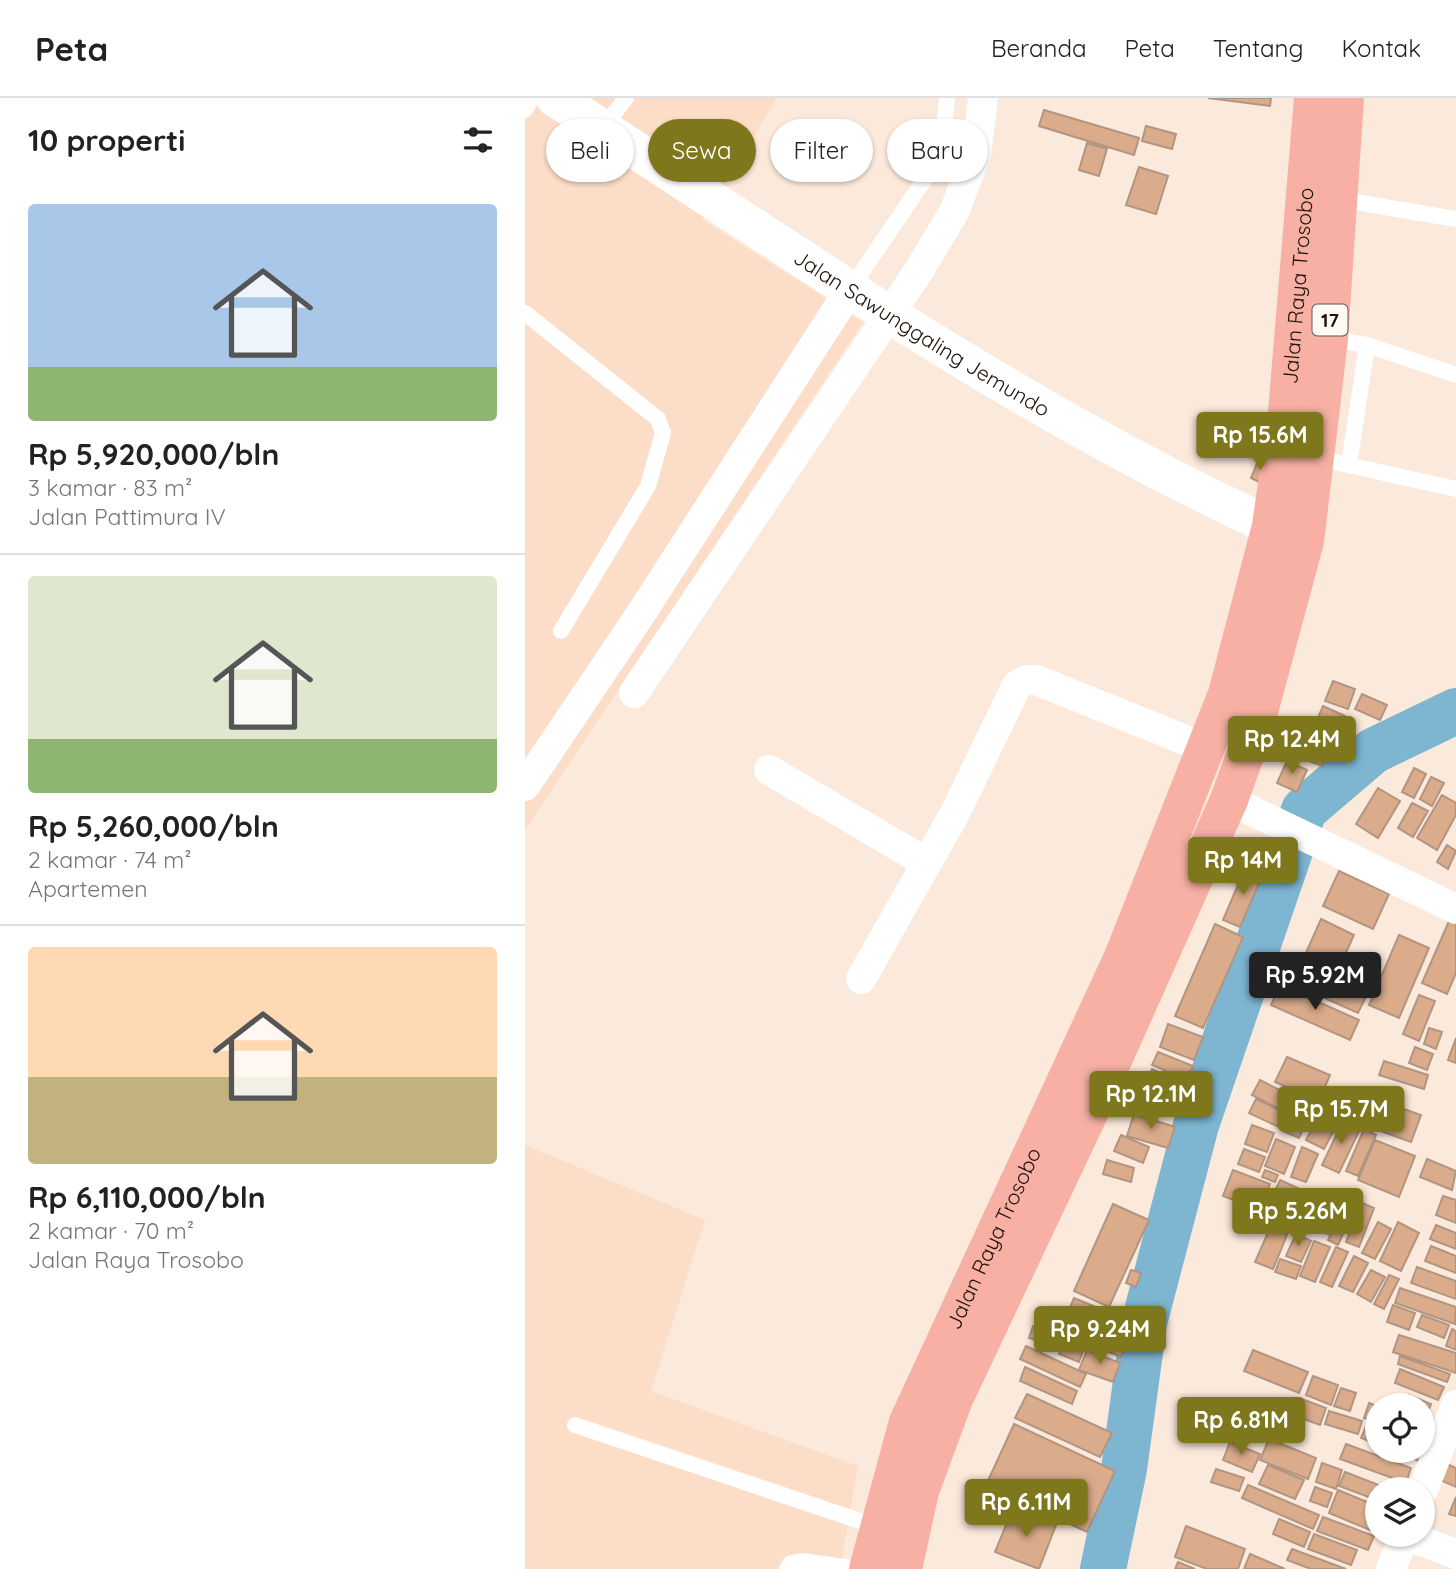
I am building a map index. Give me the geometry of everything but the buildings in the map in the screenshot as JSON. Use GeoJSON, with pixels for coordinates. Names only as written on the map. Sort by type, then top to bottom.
{"type":"FeatureCollection","features":[{"type":"Feature","properties":{"kind":"highway","name":"Jalan Raya Trosobo"},"geometry":{"type":"LineString","coordinates":[[868,1569],[908,1422],[1123,957],[1208,749],[1253,604],[1271,526],[1287,412],[1313,98]]}},
{"type":"Feature","properties":{"kind":"highway","name":"Jalan Raya Trosobo"},"geometry":{"type":"LineString","coordinates":[[903,1569],[920,1491],[954,1399],[1092,1107],[1229,800],[1255,730],[1279,648],[1305,541],[1333,462],[1329,339],[1345,98]]}},
{"type":"Feature","properties":{"kind":"main road","name":"Jalan Sawunggaling Jemundo"},"geometry":{"type":"LineString","coordinates":[[555,98],[589,119]]}},
{"type":"Feature","properties":{"kind":"main road","name":"Jalan Sawunggaling Jemundo"},"geometry":{"type":"LineString","coordinates":[[634,148],[962,359],[1133,459],[1305,541]]}},
{"type":"Feature","properties":{"kind":"street"},"geometry":{"type":"LineString","coordinates":[[525,786],[660,624],[870,300],[918,272],[954,212],[977,155],[983,98]]}},
{"type":"Feature","properties":{"kind":"street"},"geometry":{"type":"LineString","coordinates":[[634,693],[660,624],[870,300]]}},
{"type":"Feature","properties":{"kind":"street"},"geometry":{"type":"LineString","coordinates":[[861,979],[955,813],[1017,685],[1026,680],[1036,681],[1208,749]]}},
{"type":"Feature","properties":{"kind":"street"},"geometry":{"type":"LineString","coordinates":[[769,770],[927,863]]}},
{"type":"Feature","properties":{"kind":"street"},"geometry":{"type":"LineString","coordinates":[[1229,800],[1456,909]]}},
{"type":"Feature","properties":{"kind":"street"},"geometry":{"type":"LineString","coordinates":[[1428,1477],[1456,1405]]}},
{"type":"Feature","properties":{"kind":"street"},"geometry":{"type":"LineString","coordinates":[[1435,1546],[1456,1554]]}},
{"type":"Feature","properties":{"kind":"street"},"geometry":{"type":"LineString","coordinates":[[1391,1569],[1400,1547]]}},
{"type":"Feature","properties":{"kind":"lane"},"geometry":{"type":"LineString","coordinates":[[525,110],[532,98]]}},
{"type":"Feature","properties":{"kind":"lane"},"geometry":{"type":"LineString","coordinates":[[610,119],[627,98]]}},
{"type":"Feature","properties":{"kind":"lane"},"geometry":{"type":"LineString","coordinates":[[870,300],[943,139],[947,98]]}},
{"type":"Feature","properties":{"kind":"lane"},"geometry":{"type":"LineString","coordinates":[[1338,199],[1456,219]]}},
{"type":"Feature","properties":{"kind":"lane"},"geometry":{"type":"LineString","coordinates":[[525,313],[658,419],[663,433],[648,486],[561,631]]}},
{"type":"Feature","properties":{"kind":"lane"},"geometry":{"type":"LineString","coordinates":[[1329,339],[1367,345],[1456,375]]}},
{"type":"Feature","properties":{"kind":"lane"},"geometry":{"type":"LineString","coordinates":[[1367,345],[1333,462],[1456,489]]}},
{"type":"Feature","properties":{"kind":"lane"},"geometry":{"type":"LineString","coordinates":[[575,1425],[878,1527]]}},
{"type":"Feature","properties":{"kind":"lane"},"geometry":{"type":"LineString","coordinates":[[787,1569],[791,1563],[802,1561],[858,1569]]}},
{"type":"Feature","properties":{"kind":"shaded area"},"geometry":{"type":"Polygon","coordinates":[[[525,98],[777,98],[756,133],[756,119],[648,119],[648,182],[726,182],[703,220],[863,322],[525,830],[525,98]]]}},
{"type":"Feature","properties":{"kind":"shaded area"},"geometry":{"type":"Polygon","coordinates":[[[525,1145],[705,1220],[651,1391],[858,1466],[840,1569],[525,1569],[525,1145]]]}},
{"type":"Feature","properties":{"kind":"waterway"},"geometry":{"type":"LineString","coordinates":[[1103,1569],[1124,1469],[1144,1323],[1196,1125],[1304,810],[1373,751],[1456,711]]}}]}
